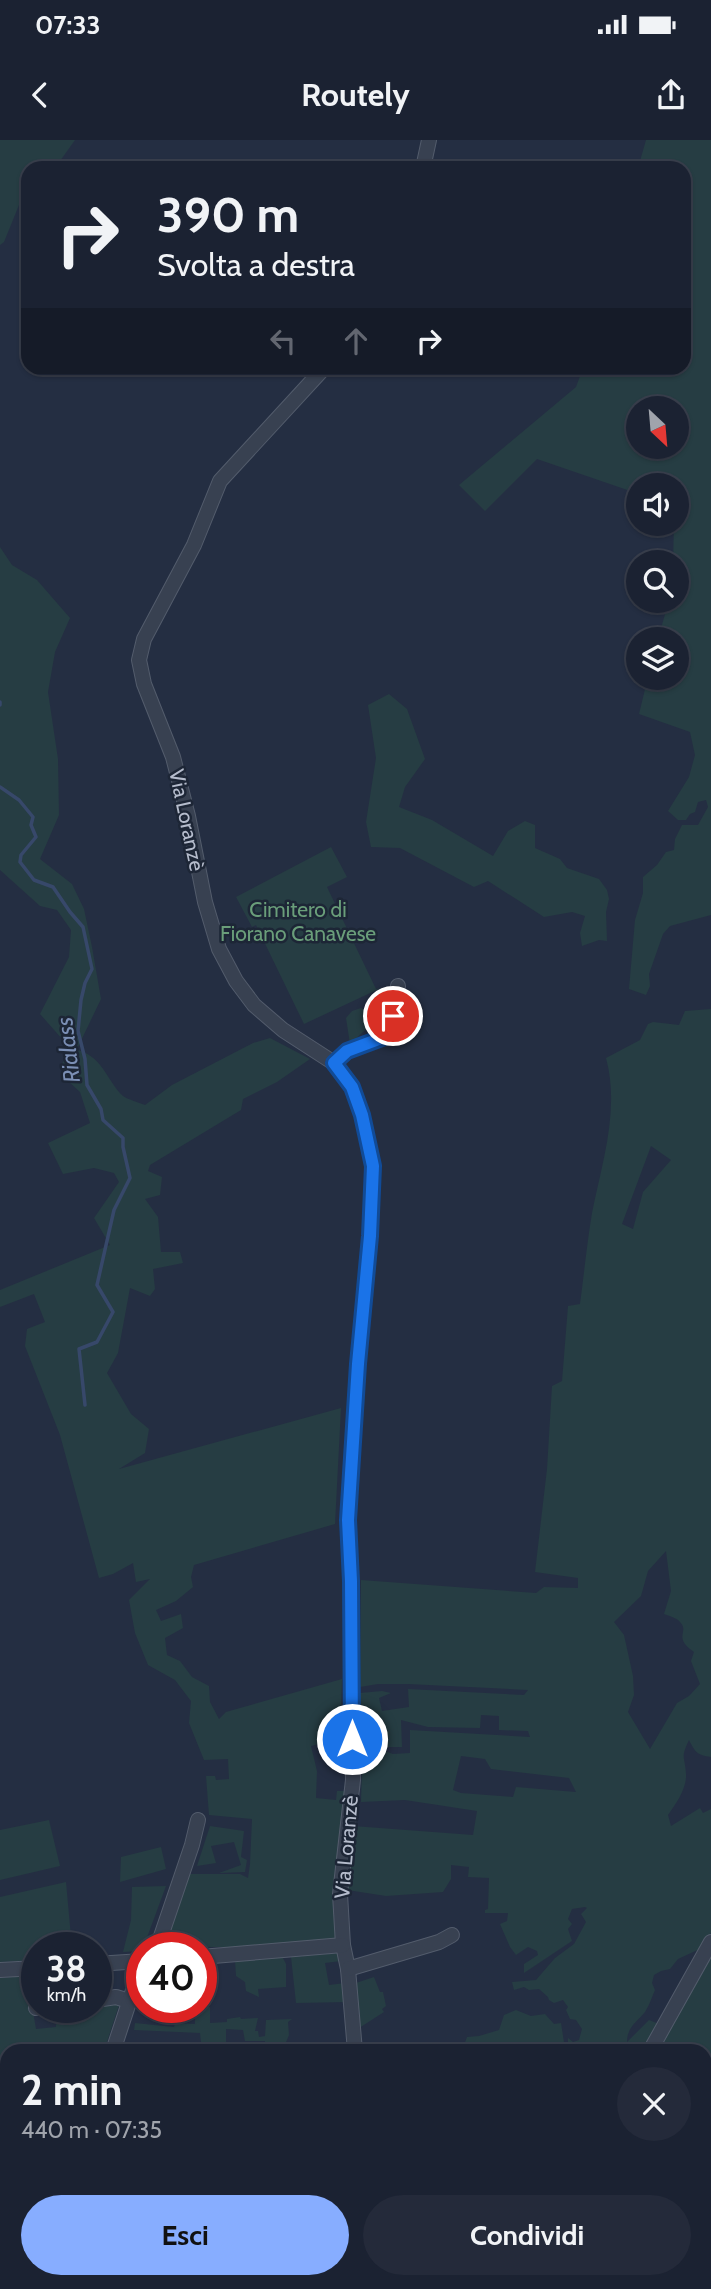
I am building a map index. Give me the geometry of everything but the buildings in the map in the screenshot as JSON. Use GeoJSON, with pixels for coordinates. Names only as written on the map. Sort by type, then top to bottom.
{"type":"FeatureCollection","features":[{"type":"Feature","properties":{"kind":"street"},"geometry":{"type":"LineString","coordinates":[[424,161],[429,140]]}},
{"type":"Feature","properties":{"kind":"street","name":"Via Loranzè"},"geometry":{"type":"LineString","coordinates":[[318,375],[220,481],[194,545],[144,639],[139,660],[144,684],[173,757],[205,902],[219,949],[236,981],[254,1005],[283,1030],[334,1063],[352,1087],[362,1115],[373,1166],[348,1520],[353,1780],[340,1894],[354,2044]]}},
{"type":"Feature","properties":{"kind":"street"},"geometry":{"type":"LineString","coordinates":[[334,1063],[347,1051],[387,1036],[398,986]]}},
{"type":"Feature","properties":{"kind":"street"},"geometry":{"type":"LineString","coordinates":[[162,1932],[198,1821]]}},
{"type":"Feature","properties":{"kind":"street"},"geometry":{"type":"LineString","coordinates":[[348,1969],[439,1942],[452,1935]]}},
{"type":"Feature","properties":{"kind":"street"},"geometry":{"type":"LineString","coordinates":[[654,2044],[711,1942]]}},
{"type":"Feature","properties":{"kind":"street"},"geometry":{"type":"LineString","coordinates":[[217,1956],[343,1945]]}},
{"type":"Feature","properties":{"kind":"street"},"geometry":{"type":"LineString","coordinates":[[0,1970],[21,1969]]}},
{"type":"Feature","properties":{"kind":"street"},"geometry":{"type":"LineString","coordinates":[[115,2044],[126,2010]]}},
{"type":"Feature","properties":{"kind":"green space"},"geometry":{"type":"Polygon","coordinates":[[[0,140],[75,140],[60,161],[21,161],[21,203],[4,242],[0,245],[0,140]]]}},
{"type":"Feature","properties":{"kind":"green space"},"geometry":{"type":"Polygon","coordinates":[[[646,140],[711,140],[711,915],[670,926],[663,934],[649,974],[650,986],[646,995],[629,989],[635,920],[643,893],[643,877],[657,865],[666,852],[674,850],[675,839],[682,825],[698,825],[708,807],[706,800],[698,802],[695,812],[686,820],[678,820],[668,811],[689,777],[695,755],[690,732],[639,714],[645,690],[689,690],[689,627],[661,627],[665,613],[689,613],[689,550],[673,550],[674,536],[689,536],[689,473],[626,473],[626,490],[537,459],[485,511],[459,485],[576,387],[580,375],[691,375],[691,161],[640,161],[646,140]]]}},
{"type":"Feature","properties":{"kind":"green space"},"geometry":{"type":"Polygon","coordinates":[[[0,547],[12,565],[37,580],[70,618],[55,652],[48,692],[58,759],[59,815],[40,859],[72,884],[84,909],[92,947],[101,999],[77,1049],[74,1049],[84,1052],[98,1062],[123,1096],[145,1105],[172,1085],[253,1043],[270,1038],[310,1059],[277,1082],[243,1099],[241,1110],[150,1165],[148,1171],[162,1177],[160,1195],[145,1199],[158,1217],[161,1252],[180,1252],[183,1263],[153,1269],[155,1289],[150,1296],[130,1288],[118,1353],[107,1373],[131,1414],[149,1429],[145,1453],[119,1469],[341,1408],[335,1524],[194,1565],[191,1577],[193,1587],[176,1601],[156,1610],[161,1621],[181,1614],[183,1628],[165,1638],[167,1655],[180,1661],[192,1677],[209,1686],[210,1702],[219,1719],[226,1712],[342,1679],[340,1739],[311,1746],[317,1771],[316,1798],[336,1800],[337,1791],[345,1791],[339,1940],[254,1947],[217,1947],[217,1932],[166,1932],[183,1874],[240,1874],[248,1878],[252,1819],[209,1815],[206,1776],[215,1776],[216,1780],[229,1779],[228,1759],[204,1760],[189,1723],[191,1701],[175,1680],[148,1665],[135,1633],[129,1600],[150,1579],[136,1582],[133,1563],[99,1578],[60,1435],[25,1346],[27,1329],[45,1322],[34,1294],[0,1307],[0,1290],[110,1245],[94,1218],[119,1182],[114,1173],[94,1168],[63,1174],[48,1143],[90,1123],[80,1092],[68,1081],[61,1066],[70,1048],[40,1014],[69,957],[71,930],[57,910],[40,906],[0,870],[0,547]]]}},
{"type":"Feature","properties":{"kind":"green space"},"geometry":{"type":"Polygon","coordinates":[[[389,694],[407,709],[425,759],[405,787],[399,807],[432,820],[493,856],[508,831],[525,821],[535,825],[535,848],[560,859],[567,868],[599,879],[607,890],[607,941],[599,940],[582,946],[580,933],[585,916],[572,912],[544,917],[488,881],[474,887],[400,848],[371,847],[366,822],[376,758],[368,705],[389,694]]]}},
{"type":"Feature","properties":{"kind":"green space","name":"Cimitero di Fiorano Canavese"},"geometry":{"type":"Polygon","coordinates":[[[331,847],[347,877],[327,887],[376,989],[381,988],[304,1024],[256,925],[252,927],[236,897],[331,847]]]}},
{"type":"Feature","properties":{"kind":"green space"},"geometry":{"type":"Polygon","coordinates":[[[361,1008],[370,1012],[376,1020],[350,1044],[346,1018],[352,1011],[361,1008]]]}},
{"type":"Feature","properties":{"kind":"green space"},"geometry":{"type":"Polygon","coordinates":[[[711,1009],[711,1757],[697,1752],[689,1740],[684,1754],[685,1785],[668,1815],[671,1826],[700,1808],[703,1813],[711,1809],[711,1933],[702,1948],[678,1959],[670,1969],[654,1975],[652,1983],[655,1990],[649,2004],[627,2037],[627,2042],[649,2020],[659,2024],[646,2044],[571,2044],[568,2038],[573,2042],[579,2040],[582,2029],[576,2020],[570,2019],[566,2010],[568,2007],[563,2000],[554,2003],[539,1989],[529,1990],[524,1987],[514,1990],[512,1982],[536,1980],[555,1958],[574,1944],[586,1922],[581,1914],[587,1908],[572,1909],[568,1919],[572,1924],[568,1929],[572,1941],[524,1973],[524,1964],[538,1955],[537,1951],[528,1947],[516,1955],[500,1924],[507,1921],[508,1913],[485,1913],[488,1909],[489,1878],[468,1877],[469,1867],[451,1865],[451,1879],[443,1892],[386,1896],[347,1890],[353,1826],[473,1835],[477,1811],[405,1800],[361,1802],[362,1767],[379,1761],[385,1751],[393,1754],[410,1753],[410,1730],[530,1737],[528,1731],[499,1730],[499,1716],[481,1715],[480,1728],[428,1727],[401,1720],[402,1747],[376,1747],[385,1740],[383,1720],[361,1718],[360,1693],[391,1693],[379,1698],[382,1711],[409,1707],[408,1689],[524,1695],[528,1690],[408,1684],[360,1687],[361,1580],[536,1593],[544,1587],[578,1588],[578,1578],[535,1572],[547,1469],[552,1386],[562,1381],[568,1306],[580,1304],[592,1213],[608,1136],[611,1097],[606,1058],[640,1040],[648,1024],[653,1022],[679,1025],[685,1011],[711,1009]],[[651,1146],[622,1224],[633,1229],[643,1192],[671,1160],[651,1146]],[[666,1551],[648,1571],[641,1596],[614,1622],[624,1635],[633,1676],[634,1695],[628,1712],[650,1749],[677,1703],[689,1696],[700,1684],[691,1661],[694,1652],[687,1647],[683,1639],[683,1626],[677,1619],[664,1614],[671,1591],[666,1551]],[[461,1756],[453,1790],[461,1793],[513,1797],[516,1787],[576,1792],[569,1778],[491,1769],[485,1759],[461,1756]]]}},
{"type":"Feature","properties":{"kind":"green space"},"geometry":{"type":"Polygon","coordinates":[[[49,1820],[60,1866],[0,1880],[0,1830],[49,1820]]]}},
{"type":"Feature","properties":{"kind":"green space"},"geometry":{"type":"Polygon","coordinates":[[[210,1826],[244,1831],[241,1857],[247,1860],[245,1872],[219,1873],[241,1865],[234,1842],[211,1846],[216,1863],[197,1866],[210,1826]]]}},
{"type":"Feature","properties":{"kind":"green space"},"geometry":{"type":"Polygon","coordinates":[[[161,1847],[166,1869],[120,1882],[121,1857],[161,1847]]]}},
{"type":"Feature","properties":{"kind":"green space"},"geometry":{"type":"Polygon","coordinates":[[[66,1882],[71,1932],[21,1932],[21,1961],[0,1962],[0,1897],[66,1882]]]}},
{"type":"Feature","properties":{"kind":"green space"},"geometry":{"type":"Polygon","coordinates":[[[166,1886],[149,1932],[128,1932],[132,1887],[166,1886]]]}},
{"type":"Feature","properties":{"kind":"green space"},"geometry":{"type":"Polygon","coordinates":[[[340,1953],[341,1961],[325,1963],[329,1985],[345,1983],[348,2002],[296,2003],[291,1957],[340,1953]]]}},
{"type":"Feature","properties":{"kind":"green space"},"geometry":{"type":"Polygon","coordinates":[[[276,1956],[283,1958],[286,1964],[286,1987],[258,1989],[259,1997],[246,1991],[245,1982],[236,1976],[235,1960],[276,1956]]]}},
{"type":"Feature","properties":{"kind":"green space"},"geometry":{"type":"Polygon","coordinates":[[[711,1958],[711,2044],[661,2044],[711,1958]]]}},
{"type":"Feature","properties":{"kind":"green space"},"geometry":{"type":"Polygon","coordinates":[[[21,1976],[21,2023],[35,2023],[36,2029],[56,2027],[56,2023],[112,2023],[112,2002],[120,2002],[106,2044],[0,2044],[0,1978],[21,1976]]]}},
{"type":"Feature","properties":{"kind":"green space"},"geometry":{"type":"Polygon","coordinates":[[[374,1977],[380,1992],[383,1992],[386,2006],[382,2009],[384,2012],[356,2030],[353,1984],[374,1977]]]}},
{"type":"Feature","properties":{"kind":"green space"},"geometry":{"type":"Polygon","coordinates":[[[516,2010],[531,2016],[545,2014],[554,2024],[561,2023],[566,2044],[464,2044],[467,2037],[499,2030],[504,2015],[516,2010]]]}},
{"type":"Feature","properties":{"kind":"green space"},"geometry":{"type":"Polygon","coordinates":[[[240,2017],[258,2018],[255,2031],[258,2031],[259,2037],[265,2036],[266,2020],[292,2019],[288,2022],[289,2035],[285,2044],[245,2041],[243,2030],[226,2029],[226,2044],[201,2044],[200,2033],[134,2030],[135,2023],[174,2027],[175,2023],[227,2022],[227,2019],[240,2017]]]}},
{"type":"Feature","properties":{"kind":"waterway","name":"Rialass"},"geometry":{"type":"LineString","coordinates":[[0,787],[19,800],[33,817],[31,825],[36,837],[21,855],[20,862],[34,880],[53,887],[83,927],[92,969],[81,1000],[78,1031],[85,1059],[87,1085],[101,1109],[103,1120],[123,1138],[130,1178],[114,1210],[97,1285],[113,1312],[97,1342],[79,1349],[85,1405]]}},
{"type":"Feature","properties":{"kind":"route"},"geometry":{"type":"LineString","coordinates":[[352,1739],[348,1520],[373,1166],[362,1115],[352,1087],[334,1063],[347,1051],[387,1036],[393,1016]]}}]}
